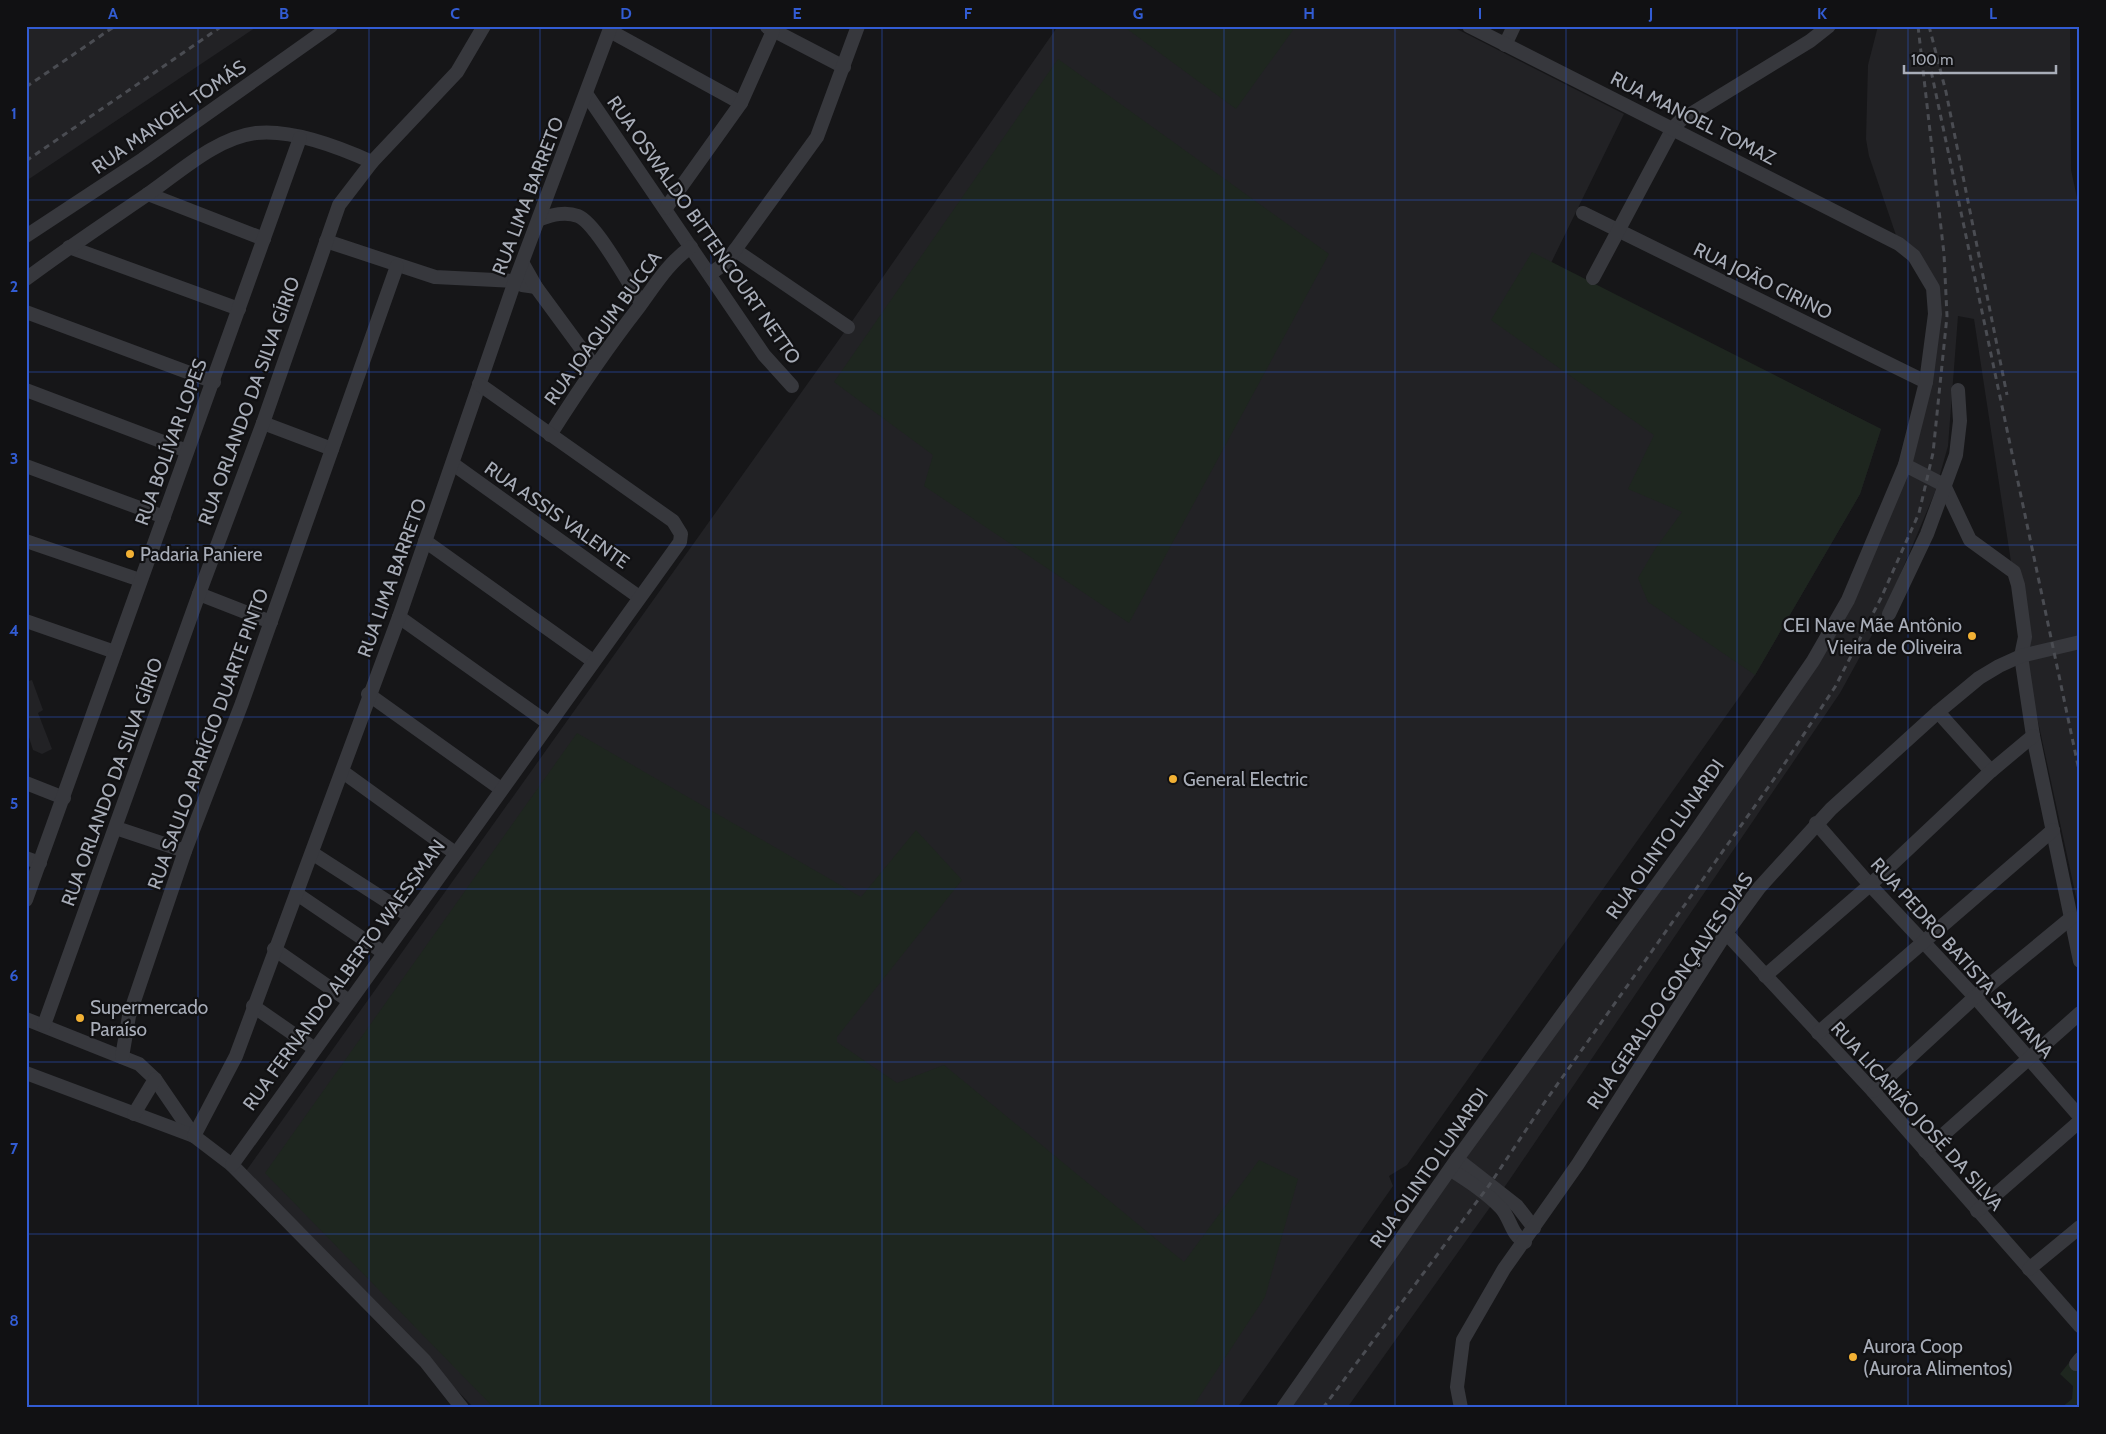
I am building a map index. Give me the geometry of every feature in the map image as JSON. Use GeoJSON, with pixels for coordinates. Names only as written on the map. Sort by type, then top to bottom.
{"type":"FeatureCollection","features":[{"type":"Feature","properties":{"kind":"street","name":"RUA MANOEL TOMÁS"},"geometry":{"type":"LineString","coordinates":[[26,236],[143,160],[332,26]]}},
{"type":"Feature","properties":{"kind":"street","name":"RUA ORLANDO DA SILVA GÍRIO"},"geometry":{"type":"LineString","coordinates":[[44,1025],[199,594],[263,423],[339,205],[372,162],[457,72],[484,26]]}},
{"type":"Feature","properties":{"kind":"street"},"geometry":{"type":"LineString","coordinates":[[710,274],[724,264],[735,250],[817,137],[858,26]]}},
{"type":"Feature","properties":{"kind":"street","name":"RUA MANOEL TOMAZ"},"geometry":{"type":"LineString","coordinates":[[1468,26],[1673,128],[1899,244]]}},
{"type":"Feature","properties":{"kind":"street"},"geometry":{"type":"LineString","coordinates":[[1505,45],[1514,26]]}},
{"type":"Feature","properties":{"kind":"street"},"geometry":{"type":"LineString","coordinates":[[1593,278],[1673,128],[1681,120],[1810,41],[1830,26]]}},
{"type":"Feature","properties":{"kind":"street"},"geometry":{"type":"LineString","coordinates":[[611,28],[741,103]]}},
{"type":"Feature","properties":{"kind":"street","name":"RUA LIMA BARRETO"},"geometry":{"type":"LineString","coordinates":[[194,1136],[236,1056],[274,949],[343,772],[368,694],[399,617],[515,281],[540,219],[550,210],[586,95],[611,28]]}},
{"type":"Feature","properties":{"kind":"street"},"geometry":{"type":"LineString","coordinates":[[666,208],[741,103],[769,28],[844,67]]}},
{"type":"Feature","properties":{"kind":"street","name":"RUA OSWALDO BITTENCOURT NETTO"},"geometry":{"type":"LineString","coordinates":[[586,95],[666,208],[764,355],[792,386]]}},
{"type":"Feature","properties":{"kind":"street"},"geometry":{"type":"LineString","coordinates":[[26,278],[230,139],[256,133],[279,133],[343,149],[372,162]]}},
{"type":"Feature","properties":{"kind":"street","name":"RUA BOLÍVAR LOPES"},"geometry":{"type":"LineString","coordinates":[[26,900],[64,798],[140,580],[214,382],[300,138]]}},
{"type":"Feature","properties":{"kind":"street"},"geometry":{"type":"LineString","coordinates":[[148,194],[264,238]]}},
{"type":"Feature","properties":{"kind":"street"},"geometry":{"type":"LineString","coordinates":[[550,210],[571,214],[588,221],[641,303]]}},
{"type":"Feature","properties":{"kind":"street","name":"RUA JOÃO CIRINO"},"geometry":{"type":"LineString","coordinates":[[1583,213],[1926,382]]}},
{"type":"Feature","properties":{"kind":"street"},"geometry":{"type":"LineString","coordinates":[[326,240],[397,266],[435,277],[515,281],[522,285],[536,287]]}},
{"type":"Feature","properties":{"kind":"street","name":"RUA OLINTO LUNARDI"},"geometry":{"type":"LineString","coordinates":[[1283,1408],[1454,1165],[1693,835],[1813,661],[1848,600],[1904,465],[1926,382],[1935,314],[1933,288],[1914,256],[1899,244]]}},
{"type":"Feature","properties":{"kind":"street","name":"RUA JOAQUIM BUCCA"},"geometry":{"type":"LineString","coordinates":[[550,435],[594,366],[641,303],[676,257],[691,246]]}},
{"type":"Feature","properties":{"kind":"street"},"geometry":{"type":"LineString","coordinates":[[69,247],[239,309]]}},
{"type":"Feature","properties":{"kind":"street"},"geometry":{"type":"LineString","coordinates":[[735,250],[848,327]]}},
{"type":"Feature","properties":{"kind":"street"},"geometry":{"type":"LineString","coordinates":[[523,264],[536,287],[594,366]]}},
{"type":"Feature","properties":{"kind":"street","name":"RUA SAULO APARÍCIO DUARTE PINTO"},"geometry":{"type":"LineString","coordinates":[[122,1057],[129,1016],[186,851],[271,622],[397,266]]}},
{"type":"Feature","properties":{"kind":"street"},"geometry":{"type":"LineString","coordinates":[[26,312],[214,382]]}},
{"type":"Feature","properties":{"kind":"street"},"geometry":{"type":"LineString","coordinates":[[479,384],[550,435]]}},
{"type":"Feature","properties":{"kind":"street"},"geometry":{"type":"LineString","coordinates":[[26,390],[187,451]]}},
{"type":"Feature","properties":{"kind":"street"},"geometry":{"type":"LineString","coordinates":[[1889,614],[1927,534],[1956,455],[1960,421],[1958,390]]}},
{"type":"Feature","properties":{"kind":"street"},"geometry":{"type":"LineString","coordinates":[[263,423],[332,449]]}},
{"type":"Feature","properties":{"kind":"street","name":"RUA FERNANDO ALBERTO WAESSMAN"},"geometry":{"type":"LineString","coordinates":[[232,1165],[455,852],[680,542],[680,534],[673,520],[550,435]]}},
{"type":"Feature","properties":{"kind":"street","name":"RUA ASSIS VALENTE"},"geometry":{"type":"LineString","coordinates":[[453,464],[639,597]]}},
{"type":"Feature","properties":{"kind":"street"},"geometry":{"type":"LineString","coordinates":[[1904,465],[1944,485],[1970,540],[2014,572],[2018,585],[2025,637],[2021,656],[2033,736],[2080,960]]}},
{"type":"Feature","properties":{"kind":"street"},"geometry":{"type":"LineString","coordinates":[[26,466],[164,518]]}},
{"type":"Feature","properties":{"kind":"street"},"geometry":{"type":"LineString","coordinates":[[26,541],[140,580]]}},
{"type":"Feature","properties":{"kind":"street"},"geometry":{"type":"LineString","coordinates":[[425,541],[593,661]]}},
{"type":"Feature","properties":{"kind":"street"},"geometry":{"type":"LineString","coordinates":[[199,594],[271,622]]}},
{"type":"Feature","properties":{"kind":"street"},"geometry":{"type":"LineString","coordinates":[[399,617],[548,723]]}},
{"type":"Feature","properties":{"kind":"street"},"geometry":{"type":"LineString","coordinates":[[26,621],[115,652]]}},
{"type":"Feature","properties":{"kind":"street","name":"RUA GERALDO GONÇALVES DIAS"},"geometry":{"type":"LineString","coordinates":[[1460,1407],[1457,1387],[1463,1340],[1504,1269],[1525,1242],[1578,1164],[1726,933],[1759,888],[1816,823],[1938,712],[1979,678],[2021,656],[2080,642]]}},
{"type":"Feature","properties":{"kind":"street"},"geometry":{"type":"LineString","coordinates":[[368,694],[501,789]]}},
{"type":"Feature","properties":{"kind":"street"},"geometry":{"type":"LineString","coordinates":[[1938,712],[1991,771]]}},
{"type":"Feature","properties":{"kind":"street"},"geometry":{"type":"LineString","coordinates":[[1765,976],[1870,885],[1991,771],[2033,736]]}},
{"type":"Feature","properties":{"kind":"street"},"geometry":{"type":"LineString","coordinates":[[343,772],[455,852]]}},
{"type":"Feature","properties":{"kind":"street"},"geometry":{"type":"LineString","coordinates":[[26,783],[64,798]]}},
{"type":"Feature","properties":{"kind":"street","name":"RUA PEDRO BATISTA SANTANA"},"geometry":{"type":"LineString","coordinates":[[1816,823],[2080,1117]]}},
{"type":"Feature","properties":{"kind":"street"},"geometry":{"type":"LineString","coordinates":[[116,828],[186,851]]}},
{"type":"Feature","properties":{"kind":"street"},"geometry":{"type":"LineString","coordinates":[[1818,1034],[2053,830]]}},
{"type":"Feature","properties":{"kind":"street"},"geometry":{"type":"LineString","coordinates":[[312,853],[410,916]]}},
{"type":"Feature","properties":{"kind":"street"},"geometry":{"type":"LineString","coordinates":[[26,858],[40,863]]}},
{"type":"Feature","properties":{"kind":"street"},"geometry":{"type":"LineString","coordinates":[[297,894],[384,953]]}},
{"type":"Feature","properties":{"kind":"street"},"geometry":{"type":"LineString","coordinates":[[1873,1091],[1975,998],[2071,918]]}},
{"type":"Feature","properties":{"kind":"street","name":"RUA LICARIÃO JOSÉ DA SILVA"},"geometry":{"type":"LineString","coordinates":[[1726,933],[1873,1091],[2080,1326]]}},
{"type":"Feature","properties":{"kind":"street"},"geometry":{"type":"LineString","coordinates":[[274,949],[349,1001]]}},
{"type":"Feature","properties":{"kind":"street"},"geometry":{"type":"LineString","coordinates":[[253,1006],[315,1048]]}},
{"type":"Feature","properties":{"kind":"street"},"geometry":{"type":"LineString","coordinates":[[1925,1151],[2080,1013]]}},
{"type":"Feature","properties":{"kind":"street"},"geometry":{"type":"LineString","coordinates":[[26,1019],[139,1064],[155,1078],[194,1136]]}},
{"type":"Feature","properties":{"kind":"street"},"geometry":{"type":"LineString","coordinates":[[26,1073],[194,1136],[232,1165],[425,1361],[457,1406]]}},
{"type":"Feature","properties":{"kind":"street"},"geometry":{"type":"LineString","coordinates":[[134,1114],[155,1078]]}},
{"type":"Feature","properties":{"kind":"street"},"geometry":{"type":"LineString","coordinates":[[1977,1211],[2080,1121]]}},
{"type":"Feature","properties":{"kind":"street"},"geometry":{"type":"LineString","coordinates":[[1454,1165],[1507,1197],[1526,1216],[1534,1228]]}},
{"type":"Feature","properties":{"kind":"street"},"geometry":{"type":"LineString","coordinates":[[1454,1165],[1498,1205],[1510,1219],[1516,1236],[1525,1242]]}},
{"type":"Feature","properties":{"kind":"street"},"geometry":{"type":"LineString","coordinates":[[1513,1230],[1515,1224],[1526,1216],[1548,1208]]}},
{"type":"Feature","properties":{"kind":"street"},"geometry":{"type":"LineString","coordinates":[[2030,1269],[2080,1227]]}},
{"type":"Feature","properties":{"kind":"street","name":"RUA GERALDO GONÇALVES DIAS"},"geometry":{"type":"LineString","coordinates":[[1504,1269],[1512,1245],[1513,1230]]}},
{"type":"Feature","properties":{"kind":"shaded area"},"geometry":{"type":"Polygon","coordinates":[[[26,26],[258,26],[26,181],[26,26]]]}},
{"type":"Feature","properties":{"kind":"shaded area","name":"General Electric"},"geometry":{"type":"Polygon","coordinates":[[[1058,26],[1451,26],[1624,114],[1551,263],[1881,429],[1860,494],[1755,675],[1407,1165],[1389,1176],[1393,1186],[1237,1408],[474,1408],[246,1171],[848,327],[1058,26]]]}},
{"type":"Feature","properties":{"kind":"shaded area"},"geometry":{"type":"Polygon","coordinates":[[[1123,26],[1288,26],[1293,30],[1236,109],[1123,26]]]}},
{"type":"Feature","properties":{"kind":"shaded area"},"geometry":{"type":"Polygon","coordinates":[[[1878,26],[2070,26],[2071,170],[2080,211],[2080,915],[2029,680],[1974,319],[1958,316],[1948,446],[1935,492],[1884,613],[1840,693],[1508,1182],[1347,1408],[1283,1408],[1813,661],[1905,465],[1926,382],[1933,288],[1899,244],[1869,156],[1866,139],[1868,65],[1878,26]]]}},
{"type":"Feature","properties":{"kind":"shaded area"},"geometry":{"type":"Polygon","coordinates":[[[1058,59],[1329,254],[1129,623],[924,486],[933,455],[834,382],[1058,59]]]}},
{"type":"Feature","properties":{"kind":"shaded area"},"geometry":{"type":"Polygon","coordinates":[[[1532,252],[1881,429],[1860,494],[1755,675],[1648,602],[1638,578],[1655,549],[1682,512],[1628,489],[1654,435],[1491,320],[1532,252]]]}},
{"type":"Feature","properties":{"kind":"shaded area"},"geometry":{"type":"Polygon","coordinates":[[[32,680],[43,710],[38,713],[52,749],[42,754],[33,750],[26,728],[26,682],[32,680]]]}},
{"type":"Feature","properties":{"kind":"shaded area"},"geometry":{"type":"Polygon","coordinates":[[[577,733],[861,897],[916,830],[962,880],[837,1037],[837,1042],[897,1083],[944,1065],[1184,1262],[1259,1160],[1298,1179],[1265,1297],[1192,1408],[494,1408],[265,1173],[577,733]]]}},
{"type":"Feature","properties":{"kind":"shaded area"},"geometry":{"type":"Polygon","coordinates":[[[2080,1349],[2077,1360],[2080,1364],[2080,1408],[2061,1408],[2072,1399],[2073,1386],[2060,1374],[2080,1349]]]}},
{"type":"Feature","properties":{"kind":"railway"},"geometry":{"type":"LineString","coordinates":[[26,87],[115,26]]}},
{"type":"Feature","properties":{"kind":"railway"},"geometry":{"type":"LineString","coordinates":[[26,161],[222,26]]}},
{"type":"Feature","properties":{"kind":"railway"},"geometry":{"type":"LineString","coordinates":[[1323,1408],[1490,1184],[1542,1106],[1779,772],[1835,687],[1881,598],[1919,513],[1933,453],[1947,316],[1944,254],[1918,26]]}},
{"type":"Feature","properties":{"kind":"railway"},"geometry":{"type":"LineString","coordinates":[[1929,26],[1946,92],[2007,395]]}},
{"type":"Feature","properties":{"kind":"railway"},"geometry":{"type":"LineString","coordinates":[[1929,61],[2080,775]]}},
{"type":"Feature","properties":{"kind":"place","name":"Padaria Paniere"},"geometry":{"type":"Point","coordinates":[130,554]}},
{"type":"Feature","properties":{"kind":"place","name":"CEI Nave Mãe Antônio Vieira de Oliveira"},"geometry":{"type":"Point","coordinates":[1972,636]}},
{"type":"Feature","properties":{"kind":"place","name":"General Electric"},"geometry":{"type":"Point","coordinates":[1173,779]}},
{"type":"Feature","properties":{"kind":"place","name":"Supermercado Paraíso"},"geometry":{"type":"Point","coordinates":[80,1018]}},
{"type":"Feature","properties":{"kind":"place","name":"Aurora Coop (Aurora Alimentos)"},"geometry":{"type":"Point","coordinates":[1853,1357]}}]}
